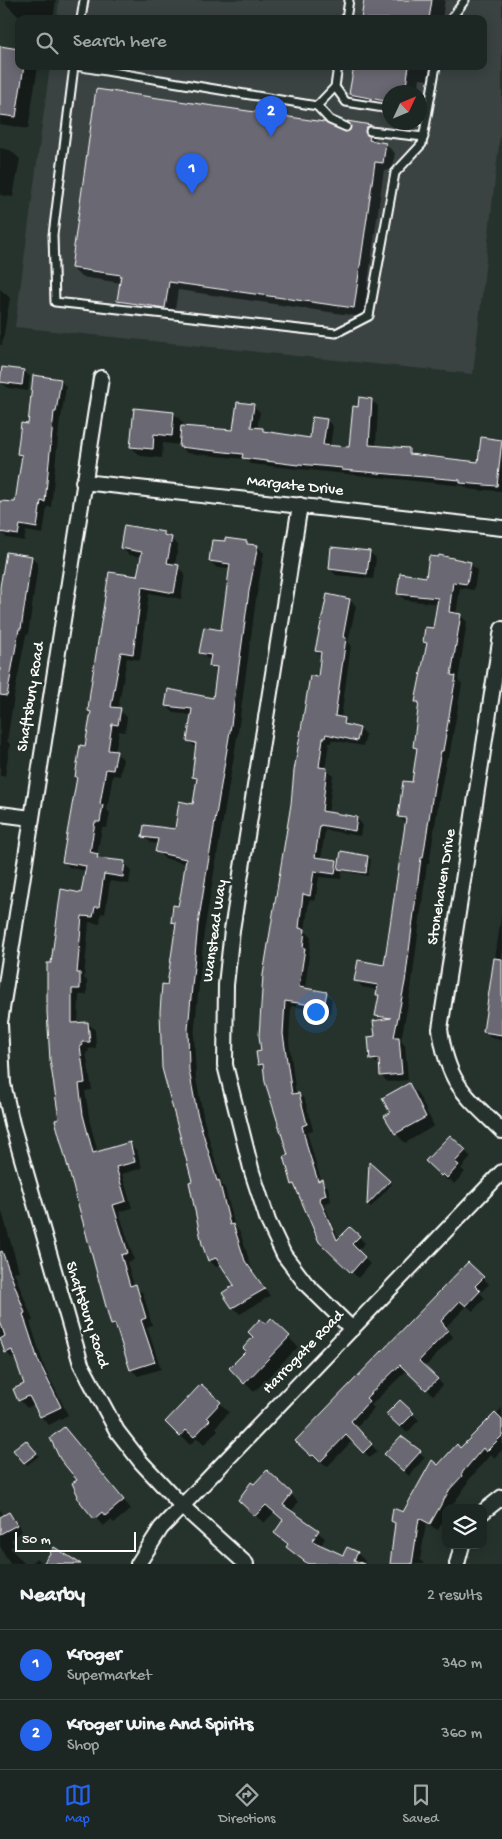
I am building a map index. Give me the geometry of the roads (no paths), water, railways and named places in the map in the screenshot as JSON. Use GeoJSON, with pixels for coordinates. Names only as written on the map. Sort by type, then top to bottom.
{"type":"FeatureCollection","features":[{"type":"Feature","properties":{"kind":"street","name":"Shaftsbury Road"},"geometry":{"type":"LineString","coordinates":[[101,378],[83,482],[0,1023],[3,1084],[12,1124],[81,1364],[117,1431],[141,1462],[182,1506],[246,1564]]}},
{"type":"Feature","properties":{"kind":"street","name":"Margate Drive"},"geometry":{"type":"LineString","coordinates":[[83,482],[502,528]]}},
{"type":"Feature","properties":{"kind":"street","name":"Wanstead Way"},"geometry":{"type":"LineString","coordinates":[[300,505],[232,930],[226,985],[225,1064],[252,1172],[268,1221],[280,1247],[306,1284],[352,1329]]}},
{"type":"Feature","properties":{"kind":"street","name":"Stonehaven Drive"},"geometry":{"type":"LineString","coordinates":[[502,629],[440,1030],[444,1055],[452,1078],[466,1096],[502,1131]]}},
{"type":"Feature","properties":{"kind":"street"},"geometry":{"type":"LineString","coordinates":[[0,814],[31,818]]}},
{"type":"Feature","properties":{"kind":"street","name":"Harrogate Road"},"geometry":{"type":"LineString","coordinates":[[138,1564],[161,1528],[502,1172]]}},
{"type":"Feature","properties":{"kind":"street"},"geometry":{"type":"LineString","coordinates":[[487,1509],[502,1497]]}},
{"type":"Feature","properties":{"kind":"street"},"geometry":{"type":"LineString","coordinates":[[457,1564],[461,1549]]}},
{"type":"Feature","properties":{"kind":"lane"},"geometry":{"type":"LineString","coordinates":[[82,15],[84,0]]}},
{"type":"Feature","properties":{"kind":"lane"},"geometry":{"type":"LineString","coordinates":[[347,15],[349,0]]}},
{"type":"Feature","properties":{"kind":"lane"},"geometry":{"type":"LineString","coordinates":[[454,15],[465,0]]}},
{"type":"Feature","properties":{"kind":"lane"},"geometry":{"type":"LineString","coordinates":[[74,70],[53,235],[55,302],[336,333],[369,316],[395,173],[422,144],[435,70]]}},
{"type":"Feature","properties":{"kind":"lane"},"geometry":{"type":"LineString","coordinates":[[99,70],[317,106],[330,120],[346,127]]}},
{"type":"Feature","properties":{"kind":"lane"},"geometry":{"type":"LineString","coordinates":[[317,106],[335,87],[337,70]]}},
{"type":"Feature","properties":{"kind":"lane"},"geometry":{"type":"LineString","coordinates":[[335,87],[346,102],[382,108]]}},
{"type":"Feature","properties":{"kind":"lane"},"geometry":{"type":"LineString","coordinates":[[370,131],[424,137]]}},
{"type":"Feature","properties":{"kind":"place","name":"Kroger Wine And Spirits"},"geometry":{"type":"Point","coordinates":[271,137]}},
{"type":"Feature","properties":{"kind":"place","name":"Kroger"},"geometry":{"type":"Point","coordinates":[192,194]}}]}
